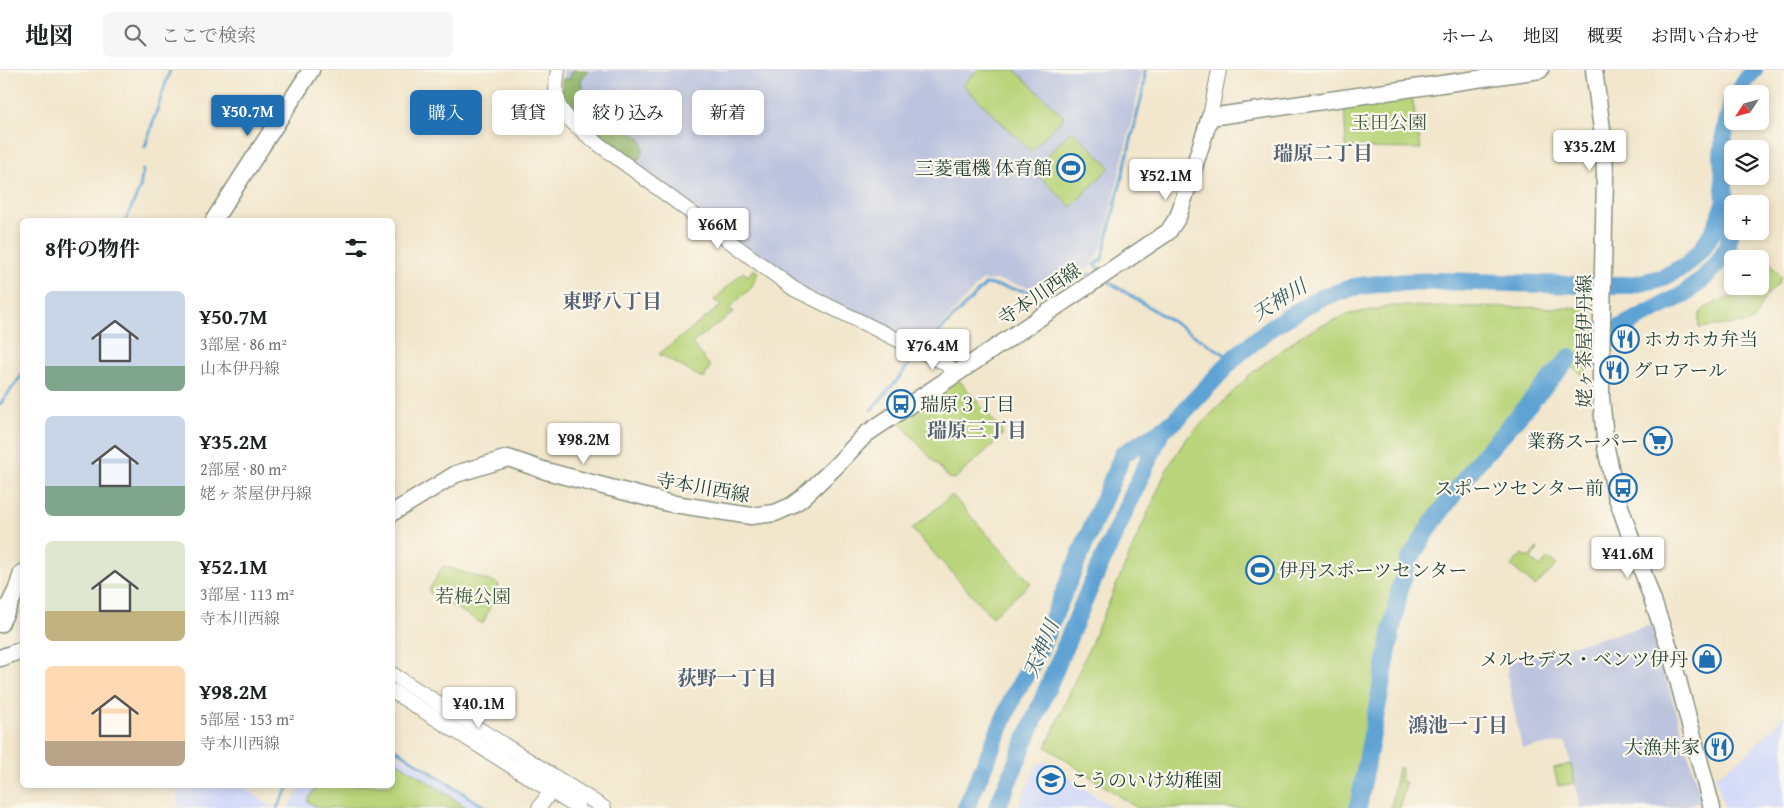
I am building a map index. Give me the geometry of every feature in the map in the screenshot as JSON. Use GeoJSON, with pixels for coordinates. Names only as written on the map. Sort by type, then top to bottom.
{"type":"FeatureCollection","features":[{"type":"Feature","properties":{"kind":"main road"},"geometry":{"type":"LineString","coordinates":[[215,218],[311,70]]}},
{"type":"Feature","properties":{"kind":"main road"},"geometry":{"type":"LineString","coordinates":[[1210,117],[1540,70]]}},
{"type":"Feature","properties":{"kind":"main road","name":"姥ヶ茶屋伊丹線"},"geometry":{"type":"LineString","coordinates":[[1594,70],[1603,135],[1605,167],[1601,397],[1606,448],[1616,495],[1670,650],[1712,808]]}},
{"type":"Feature","properties":{"kind":"main road","name":"寺本川西線"},"geometry":{"type":"LineString","coordinates":[[395,511],[456,474],[508,458],[546,471],[668,503],[757,516],[775,513],[791,506],[834,468],[866,434],[1162,237],[1178,217],[1210,117]]}},
{"type":"Feature","properties":{"kind":"main road"},"geometry":{"type":"LineString","coordinates":[[0,624],[20,579]]}},
{"type":"Feature","properties":{"kind":"main road"},"geometry":{"type":"LineString","coordinates":[[0,658],[20,651]]}},
{"type":"Feature","properties":{"kind":"street"},"geometry":{"type":"LineString","coordinates":[[558,70],[555,88],[557,101],[562,113],[588,136],[794,289],[943,362],[958,373]]}},
{"type":"Feature","properties":{"kind":"street"},"geometry":{"type":"LineString","coordinates":[[1210,117],[1219,70]]}},
{"type":"Feature","properties":{"kind":"street"},"geometry":{"type":"LineString","coordinates":[[395,676],[604,808]]}},
{"type":"Feature","properties":{"kind":"street"},"geometry":{"type":"LineString","coordinates":[[395,693],[578,808]]}},
{"type":"Feature","properties":{"kind":"street"},"geometry":{"type":"LineString","coordinates":[[539,808],[559,778]]}},
{"type":"Feature","properties":{"kind":"shaded area"},"geometry":{"type":"Polygon","coordinates":[[[563,70],[1141,70],[1139,89],[1103,244],[1091,268],[1074,272],[1042,290],[996,280],[981,281],[924,345],[796,285],[596,135],[682,135],[682,90],[574,90],[574,113],[564,102],[564,90],[562,90],[563,70]]]}},
{"type":"Feature","properties":{"kind":"shaded area"},"geometry":{"type":"Polygon","coordinates":[[[1651,625],[1702,802],[1674,808],[1580,808],[1566,742],[1522,748],[1507,676],[1508,662],[1651,625]]]}},
{"type":"Feature","properties":{"kind":"shaded area"},"geometry":{"type":"Polygon","coordinates":[[[1784,714],[1784,808],[1724,808],[1716,776],[1748,753],[1784,714]]]}},
{"type":"Feature","properties":{"kind":"shaded area"},"geometry":{"type":"Polygon","coordinates":[[[395,753],[478,804],[476,808],[288,808],[300,788],[395,788],[395,753]]]}},
{"type":"Feature","properties":{"kind":"shaded area","name":"こうのいけ幼稚園"},"geometry":{"type":"Polygon","coordinates":[[[1045,762],[1113,808],[1017,808],[1037,764],[1045,762]]]}},
{"type":"Feature","properties":{"kind":"shaded area"},"geometry":{"type":"Polygon","coordinates":[[[181,788],[244,788],[273,807],[179,808],[176,792],[181,788]]]}},
{"type":"Feature","properties":{"kind":"green space"},"geometry":{"type":"Polygon","coordinates":[[[572,70],[588,70],[581,80],[584,90],[574,90],[574,117],[564,104],[564,90],[561,90],[562,79],[570,79],[572,70]]]}},
{"type":"Feature","properties":{"kind":"green space"},"geometry":{"type":"Polygon","coordinates":[[[977,70],[1015,70],[1064,117],[1031,151],[963,85],[977,70]]]}},
{"type":"Feature","properties":{"kind":"green space","name":"玉田公園"},"geometry":{"type":"Polygon","coordinates":[[[1409,93],[1412,97],[1421,149],[1348,148],[1346,146],[1344,105],[1409,93]]]}},
{"type":"Feature","properties":{"kind":"green space","name":"三菱電機 体育館"},"geometry":{"type":"Polygon","coordinates":[[[1072,130],[1110,167],[1071,207],[1033,170],[1072,130]]]}},
{"type":"Feature","properties":{"kind":"green space"},"geometry":{"type":"Polygon","coordinates":[[[635,135],[641,139],[642,153],[634,164],[595,136],[635,135]]]}},
{"type":"Feature","properties":{"kind":"green space"},"geometry":{"type":"Polygon","coordinates":[[[1769,261],[1781,277],[1778,284],[1769,294],[1769,261]]]}},
{"type":"Feature","properties":{"kind":"green space"},"geometry":{"type":"Polygon","coordinates":[[[753,269],[758,272],[751,288],[729,308],[734,312],[692,343],[710,366],[704,379],[659,354],[722,305],[714,300],[743,272],[748,276],[753,269]]]}},
{"type":"Feature","properties":{"kind":"green space"},"geometry":{"type":"Polygon","coordinates":[[[1768,295],[1763,300],[1752,322],[1699,328],[1699,316],[1704,309],[1732,297],[1768,295]]]}},
{"type":"Feature","properties":{"kind":"green space","name":"伊丹スポーツセンター"},"geometry":{"type":"Polygon","coordinates":[[[1392,306],[1587,308],[1587,378],[1559,357],[1482,444],[1425,518],[1402,556],[1393,585],[1350,808],[1137,808],[1046,747],[1166,471],[1185,440],[1254,371],[1303,334],[1345,315],[1392,306]]]}},
{"type":"Feature","properties":{"kind":"green space"},"geometry":{"type":"Polygon","coordinates":[[[949,381],[960,381],[1002,431],[1002,436],[955,479],[949,478],[897,420],[949,381]]]}},
{"type":"Feature","properties":{"kind":"green space"},"geometry":{"type":"Polygon","coordinates":[[[952,495],[1031,583],[992,617],[912,529],[952,495]]]}},
{"type":"Feature","properties":{"kind":"green space"},"geometry":{"type":"Polygon","coordinates":[[[1537,548],[1531,559],[1540,567],[1548,558],[1557,565],[1535,586],[1511,566],[1522,554],[1529,558],[1537,548]]]}},
{"type":"Feature","properties":{"kind":"green space","name":"若梅公園"},"geometry":{"type":"Polygon","coordinates":[[[444,566],[499,584],[483,624],[430,593],[429,590],[444,566]]]}},
{"type":"Feature","properties":{"kind":"green space"},"geometry":{"type":"Polygon","coordinates":[[[395,760],[466,807],[318,808],[307,801],[315,788],[395,788],[395,760]]]}},
{"type":"Feature","properties":{"kind":"green space"},"geometry":{"type":"Polygon","coordinates":[[[1571,764],[1575,783],[1558,786],[1554,768],[1571,764]]]}},
{"type":"Feature","properties":{"kind":"green space"},"geometry":{"type":"Polygon","coordinates":[[[1398,768],[1402,768],[1400,781],[1406,782],[1400,808],[1391,808],[1398,768]]]}},
{"type":"Feature","properties":{"kind":"waterway"},"geometry":{"type":"LineString","coordinates":[[145,147],[170,70]]}},
{"type":"Feature","properties":{"kind":"waterway"},"geometry":{"type":"LineString","coordinates":[[1101,271],[1095,265],[1102,259],[1144,87],[1145,70]]}},
{"type":"Feature","properties":{"kind":"waterway","name":"天神川"},"geometry":{"type":"LineString","coordinates":[[1743,85],[1754,70]]}},
{"type":"Feature","properties":{"kind":"waterway","name":"天神川"},"geometry":{"type":"LineString","coordinates":[[997,808],[1088,592],[1162,430],[1177,419],[1235,357],[1273,326],[1318,299],[1354,287],[1385,283],[1441,281],[1631,285],[1662,278],[1685,266],[1702,249],[1716,226],[1725,201],[1722,156],[1725,130]]}},
{"type":"Feature","properties":{"kind":"waterway"},"geometry":{"type":"LineString","coordinates":[[127,218],[140,188],[143,170]]}},
{"type":"Feature","properties":{"kind":"waterway"},"geometry":{"type":"LineString","coordinates":[[1590,343],[1681,296],[1701,281],[1718,263],[1729,240]]}},
{"type":"Feature","properties":{"kind":"waterway"},"geometry":{"type":"LineString","coordinates":[[925,346],[986,284],[1037,293],[1043,292],[1069,277],[1093,274]]}},
{"type":"Feature","properties":{"kind":"waterway"},"geometry":{"type":"LineString","coordinates":[[1106,278],[1109,282],[1232,359]]}},
{"type":"Feature","properties":{"kind":"waterway"},"geometry":{"type":"LineString","coordinates":[[871,410],[916,355]]}},
{"type":"Feature","properties":{"kind":"waterway"},"geometry":{"type":"LineString","coordinates":[[1358,808],[1400,587],[1409,560],[1433,522],[1476,464],[1570,357]]}},
{"type":"Feature","properties":{"kind":"waterway"},"geometry":{"type":"LineString","coordinates":[[0,404],[20,378]]}},
{"type":"Feature","properties":{"kind":"waterway"},"geometry":{"type":"LineString","coordinates":[[966,808],[1014,695],[1039,651],[1123,454],[1162,430]]}},
{"type":"Feature","properties":{"kind":"waterway"},"geometry":{"type":"LineString","coordinates":[[395,749],[486,808]]}},
{"type":"Feature","properties":{"kind":"waterway"},"geometry":{"type":"LineString","coordinates":[[277,808],[288,788]]}},
{"type":"Feature","properties":{"kind":"place","name":"三菱電機 体育館"},"geometry":{"type":"Point","coordinates":[1071,168]}},
{"type":"Feature","properties":{"kind":"place","name":"ホカホカ弁当"},"geometry":{"type":"Point","coordinates":[1625,339]}},
{"type":"Feature","properties":{"kind":"place","name":"グロアール"},"geometry":{"type":"Point","coordinates":[1614,370]}},
{"type":"Feature","properties":{"kind":"place","name":"瑞原３丁目"},"geometry":{"type":"Point","coordinates":[901,404]}},
{"type":"Feature","properties":{"kind":"place","name":"業務スーパー"},"geometry":{"type":"Point","coordinates":[1658,441]}},
{"type":"Feature","properties":{"kind":"place","name":"スポーツセンター前"},"geometry":{"type":"Point","coordinates":[1623,488]}},
{"type":"Feature","properties":{"kind":"place","name":"伊丹スポーツセンター"},"geometry":{"type":"Point","coordinates":[1260,570]}},
{"type":"Feature","properties":{"kind":"place","name":"メルセデス・ベンツ伊丹"},"geometry":{"type":"Point","coordinates":[1707,659]}},
{"type":"Feature","properties":{"kind":"place","name":"大漁丼家"},"geometry":{"type":"Point","coordinates":[1719,747]}},
{"type":"Feature","properties":{"kind":"place","name":"こうのいけ幼稚園"},"geometry":{"type":"Point","coordinates":[1051,780]}},
{"type":"Feature","properties":{"kind":"district","name":"瑞原二丁目"},"geometry":{"type":"Point","coordinates":[1323,153]}},
{"type":"Feature","properties":{"kind":"district","name":"東野八丁目"},"geometry":{"type":"Point","coordinates":[612,301]}},
{"type":"Feature","properties":{"kind":"district","name":"瑞原三丁目"},"geometry":{"type":"Point","coordinates":[977,430]}},
{"type":"Feature","properties":{"kind":"district","name":"荻野一丁目"},"geometry":{"type":"Point","coordinates":[727,678]}},
{"type":"Feature","properties":{"kind":"district","name":"鴻池一丁目"},"geometry":{"type":"Point","coordinates":[1458,725]}}]}
